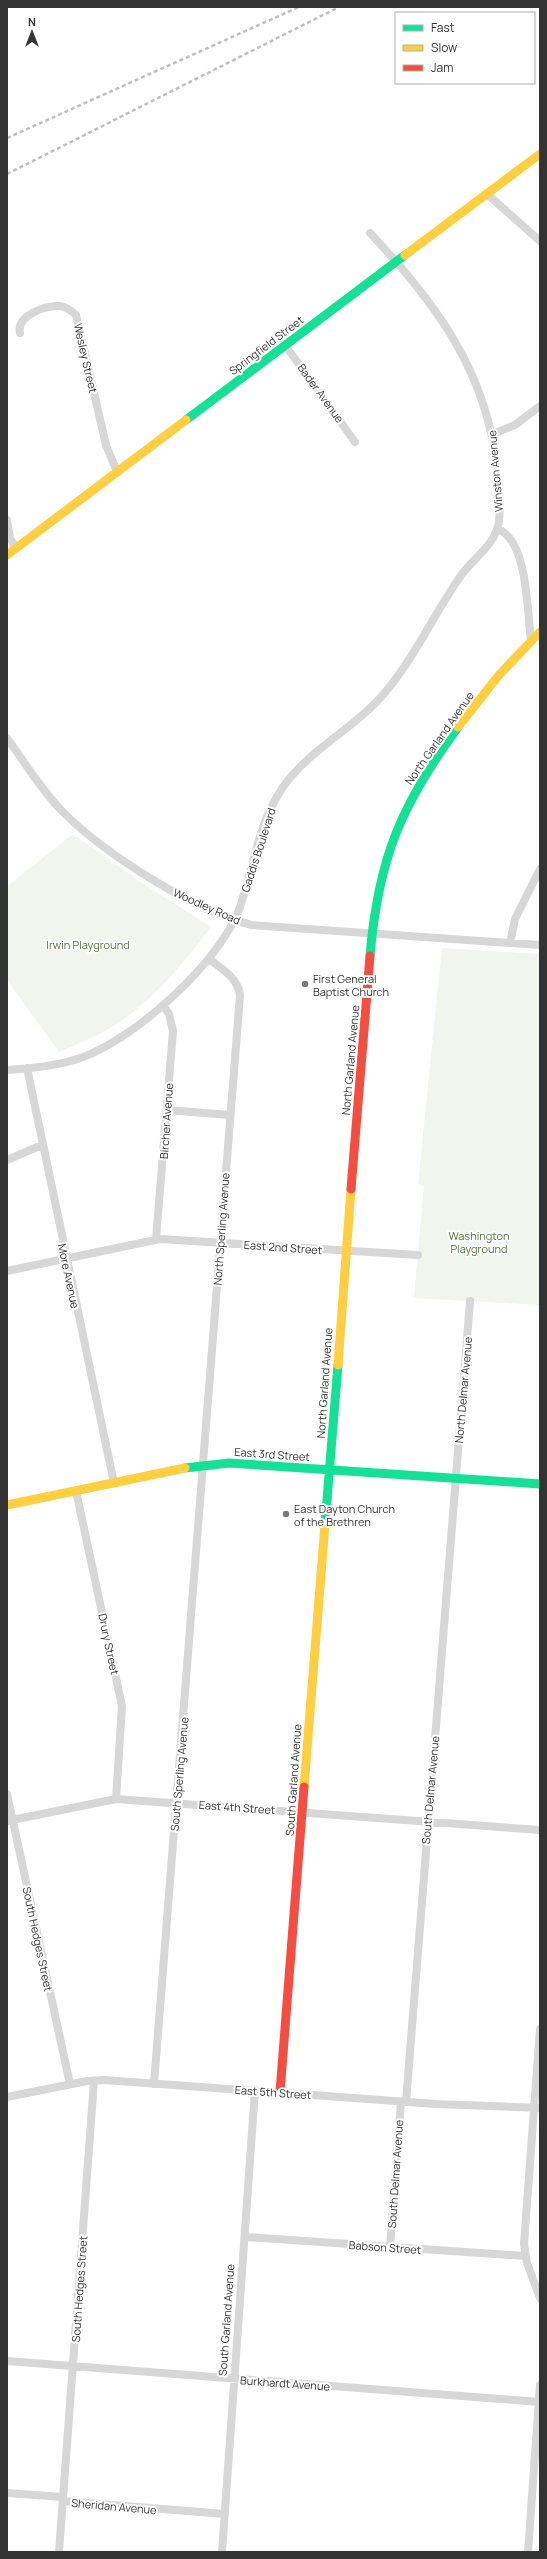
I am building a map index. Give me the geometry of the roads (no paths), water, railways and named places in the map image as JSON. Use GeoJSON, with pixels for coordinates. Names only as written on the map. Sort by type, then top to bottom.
{"type":"FeatureCollection","features":[{"type":"Feature","properties":{"kind":"street","name":"Springfield Street"},"geometry":{"type":"LineString","coordinates":[[7,555],[540,154]]}},
{"type":"Feature","properties":{"kind":"street"},"geometry":{"type":"LineString","coordinates":[[487,194],[540,242]]}},
{"type":"Feature","properties":{"kind":"street","name":"Winston Avenue"},"geometry":{"type":"LineString","coordinates":[[370,233],[397,262],[436,312],[461,350],[483,400],[493,434],[499,492],[498,529]]}},
{"type":"Feature","properties":{"kind":"street","name":"Wesley Street"},"geometry":{"type":"LineString","coordinates":[[20,333],[20,324],[25,317],[52,307],[64,307],[76,315],[106,445],[117,472]]}},
{"type":"Feature","properties":{"kind":"street","name":"Bader Avenue"},"geometry":{"type":"LineString","coordinates":[[285,345],[355,442]]}},
{"type":"Feature","properties":{"kind":"street"},"geometry":{"type":"LineString","coordinates":[[493,434],[516,425],[540,406]]}},
{"type":"Feature","properties":{"kind":"street"},"geometry":{"type":"LineString","coordinates":[[7,520],[10,538],[16,548]]}},
{"type":"Feature","properties":{"kind":"street"},"geometry":{"type":"LineString","coordinates":[[498,529],[510,537],[518,552],[531,641]]}},
{"type":"Feature","properties":{"kind":"street","name":"Gaddis Boulevard"},"geometry":{"type":"LineString","coordinates":[[7,1070],[66,1063],[104,1049],[119,1040],[163,1005],[208,958],[234,921],[271,808],[283,786],[302,765],[387,690],[411,657],[464,572],[489,544],[498,529]]}},
{"type":"Feature","properties":{"kind":"street","name":"North Garland Avenue"},"geometry":{"type":"LineString","coordinates":[[329,1470],[372,934],[380,873],[403,813],[418,785],[463,722],[540,632]]}},
{"type":"Feature","properties":{"kind":"street","name":"Woodley Road"},"geometry":{"type":"LineString","coordinates":[[7,738],[52,799],[72,821],[108,849],[167,888],[234,921],[252,925],[540,945]]}},
{"type":"Feature","properties":{"kind":"street"},"geometry":{"type":"LineString","coordinates":[[510,942],[516,919],[540,869]]}},
{"type":"Feature","properties":{"kind":"street","name":"North Sperling Avenue"},"geometry":{"type":"LineString","coordinates":[[204,1464],[240,994],[239,986],[227,972],[208,958]]}},
{"type":"Feature","properties":{"kind":"street","name":"Bircher Avenue"},"geometry":{"type":"LineString","coordinates":[[156,1239],[173,1031],[170,1014],[163,1005]]}},
{"type":"Feature","properties":{"kind":"street","name":"More Avenue"},"geometry":{"type":"LineString","coordinates":[[27,1068],[65,1258],[114,1483]]}},
{"type":"Feature","properties":{"kind":"street"},"geometry":{"type":"LineString","coordinates":[[167,1110],[230,1114]]}},
{"type":"Feature","properties":{"kind":"street"},"geometry":{"type":"LineString","coordinates":[[7,1160],[42,1145]]}},
{"type":"Feature","properties":{"kind":"street","name":"East 2nd Street"},"geometry":{"type":"LineString","coordinates":[[7,1271],[156,1239],[346,1250],[418,1256]]}},
{"type":"Feature","properties":{"kind":"street","name":"North Delmar Avenue"},"geometry":{"type":"LineString","coordinates":[[455,1478],[470,1301]]}},
{"type":"Feature","properties":{"kind":"street","name":"East 3rd Street"},"geometry":{"type":"LineString","coordinates":[[7,1505],[204,1464],[229,1463],[540,1484]]}},
{"type":"Feature","properties":{"kind":"street","name":"South Sperling Avenue"},"geometry":{"type":"LineString","coordinates":[[154,2084],[204,1464]]}},
{"type":"Feature","properties":{"kind":"street","name":"South Garland Avenue"},"geometry":{"type":"LineString","coordinates":[[280,2092],[329,1470]]}},
{"type":"Feature","properties":{"kind":"street","name":"South Delmar Avenue"},"geometry":{"type":"LineString","coordinates":[[390,2247],[428,1822],[455,1478]]}},
{"type":"Feature","properties":{"kind":"street","name":"Drury Street"},"geometry":{"type":"LineString","coordinates":[[76,1491],[122,1706],[116,1799]]}},
{"type":"Feature","properties":{"kind":"street","name":"South Hedges Street"},"geometry":{"type":"LineString","coordinates":[[7,1794],[10,1821],[70,2084]]}},
{"type":"Feature","properties":{"kind":"street","name":"East 4th Street"},"geometry":{"type":"LineString","coordinates":[[10,1821],[116,1799],[540,1830]]}},
{"type":"Feature","properties":{"kind":"street"},"geometry":{"type":"LineString","coordinates":[[540,2029],[537,2108],[525,2225],[526,2256],[540,2298]]}},
{"type":"Feature","properties":{"kind":"street","name":"South Hedges Street"},"geometry":{"type":"LineString","coordinates":[[59,2552],[94,2081]]}},
{"type":"Feature","properties":{"kind":"street","name":"East 5th Street"},"geometry":{"type":"LineString","coordinates":[[7,2097],[70,2084],[94,2081],[255,2090],[404,2102],[537,2108]]}},
{"type":"Feature","properties":{"kind":"street","name":"South Garland Avenue"},"geometry":{"type":"LineString","coordinates":[[222,2552],[255,2090]]}},
{"type":"Feature","properties":{"kind":"street","name":"Babson Street"},"geometry":{"type":"LineString","coordinates":[[245,2236],[526,2256]]}},
{"type":"Feature","properties":{"kind":"street","name":"Burkhardt Avenue"},"geometry":{"type":"LineString","coordinates":[[7,2361],[539,2402]]}},
{"type":"Feature","properties":{"kind":"street"},"geometry":{"type":"LineString","coordinates":[[528,2552],[540,2385]]}},
{"type":"Feature","properties":{"kind":"street","name":"Sheridan Avenue"},"geometry":{"type":"LineString","coordinates":[[7,2493],[225,2514]]}},
{"type":"Feature","properties":{"kind":"railway"},"geometry":{"type":"LineString","coordinates":[[7,138],[299,7]]}},
{"type":"Feature","properties":{"kind":"railway"},"geometry":{"type":"LineString","coordinates":[[7,174],[339,7]]}},
{"type":"Feature","properties":{"kind":"place","name":"First General Baptist Church"},"geometry":{"type":"Point","coordinates":[305,984]}},
{"type":"Feature","properties":{"kind":"place","name":"East Dayton Church of the Brethren"},"geometry":{"type":"Point","coordinates":[286,1514]}},
{"type":"Feature","properties":{"kind":"park label","name":"Irwin Playground"},"geometry":{"type":"Point","coordinates":[88,944]}},
{"type":"Feature","properties":{"kind":"park label","name":"Washington Playground"},"geometry":{"type":"Point","coordinates":[479,1241]}}]}
